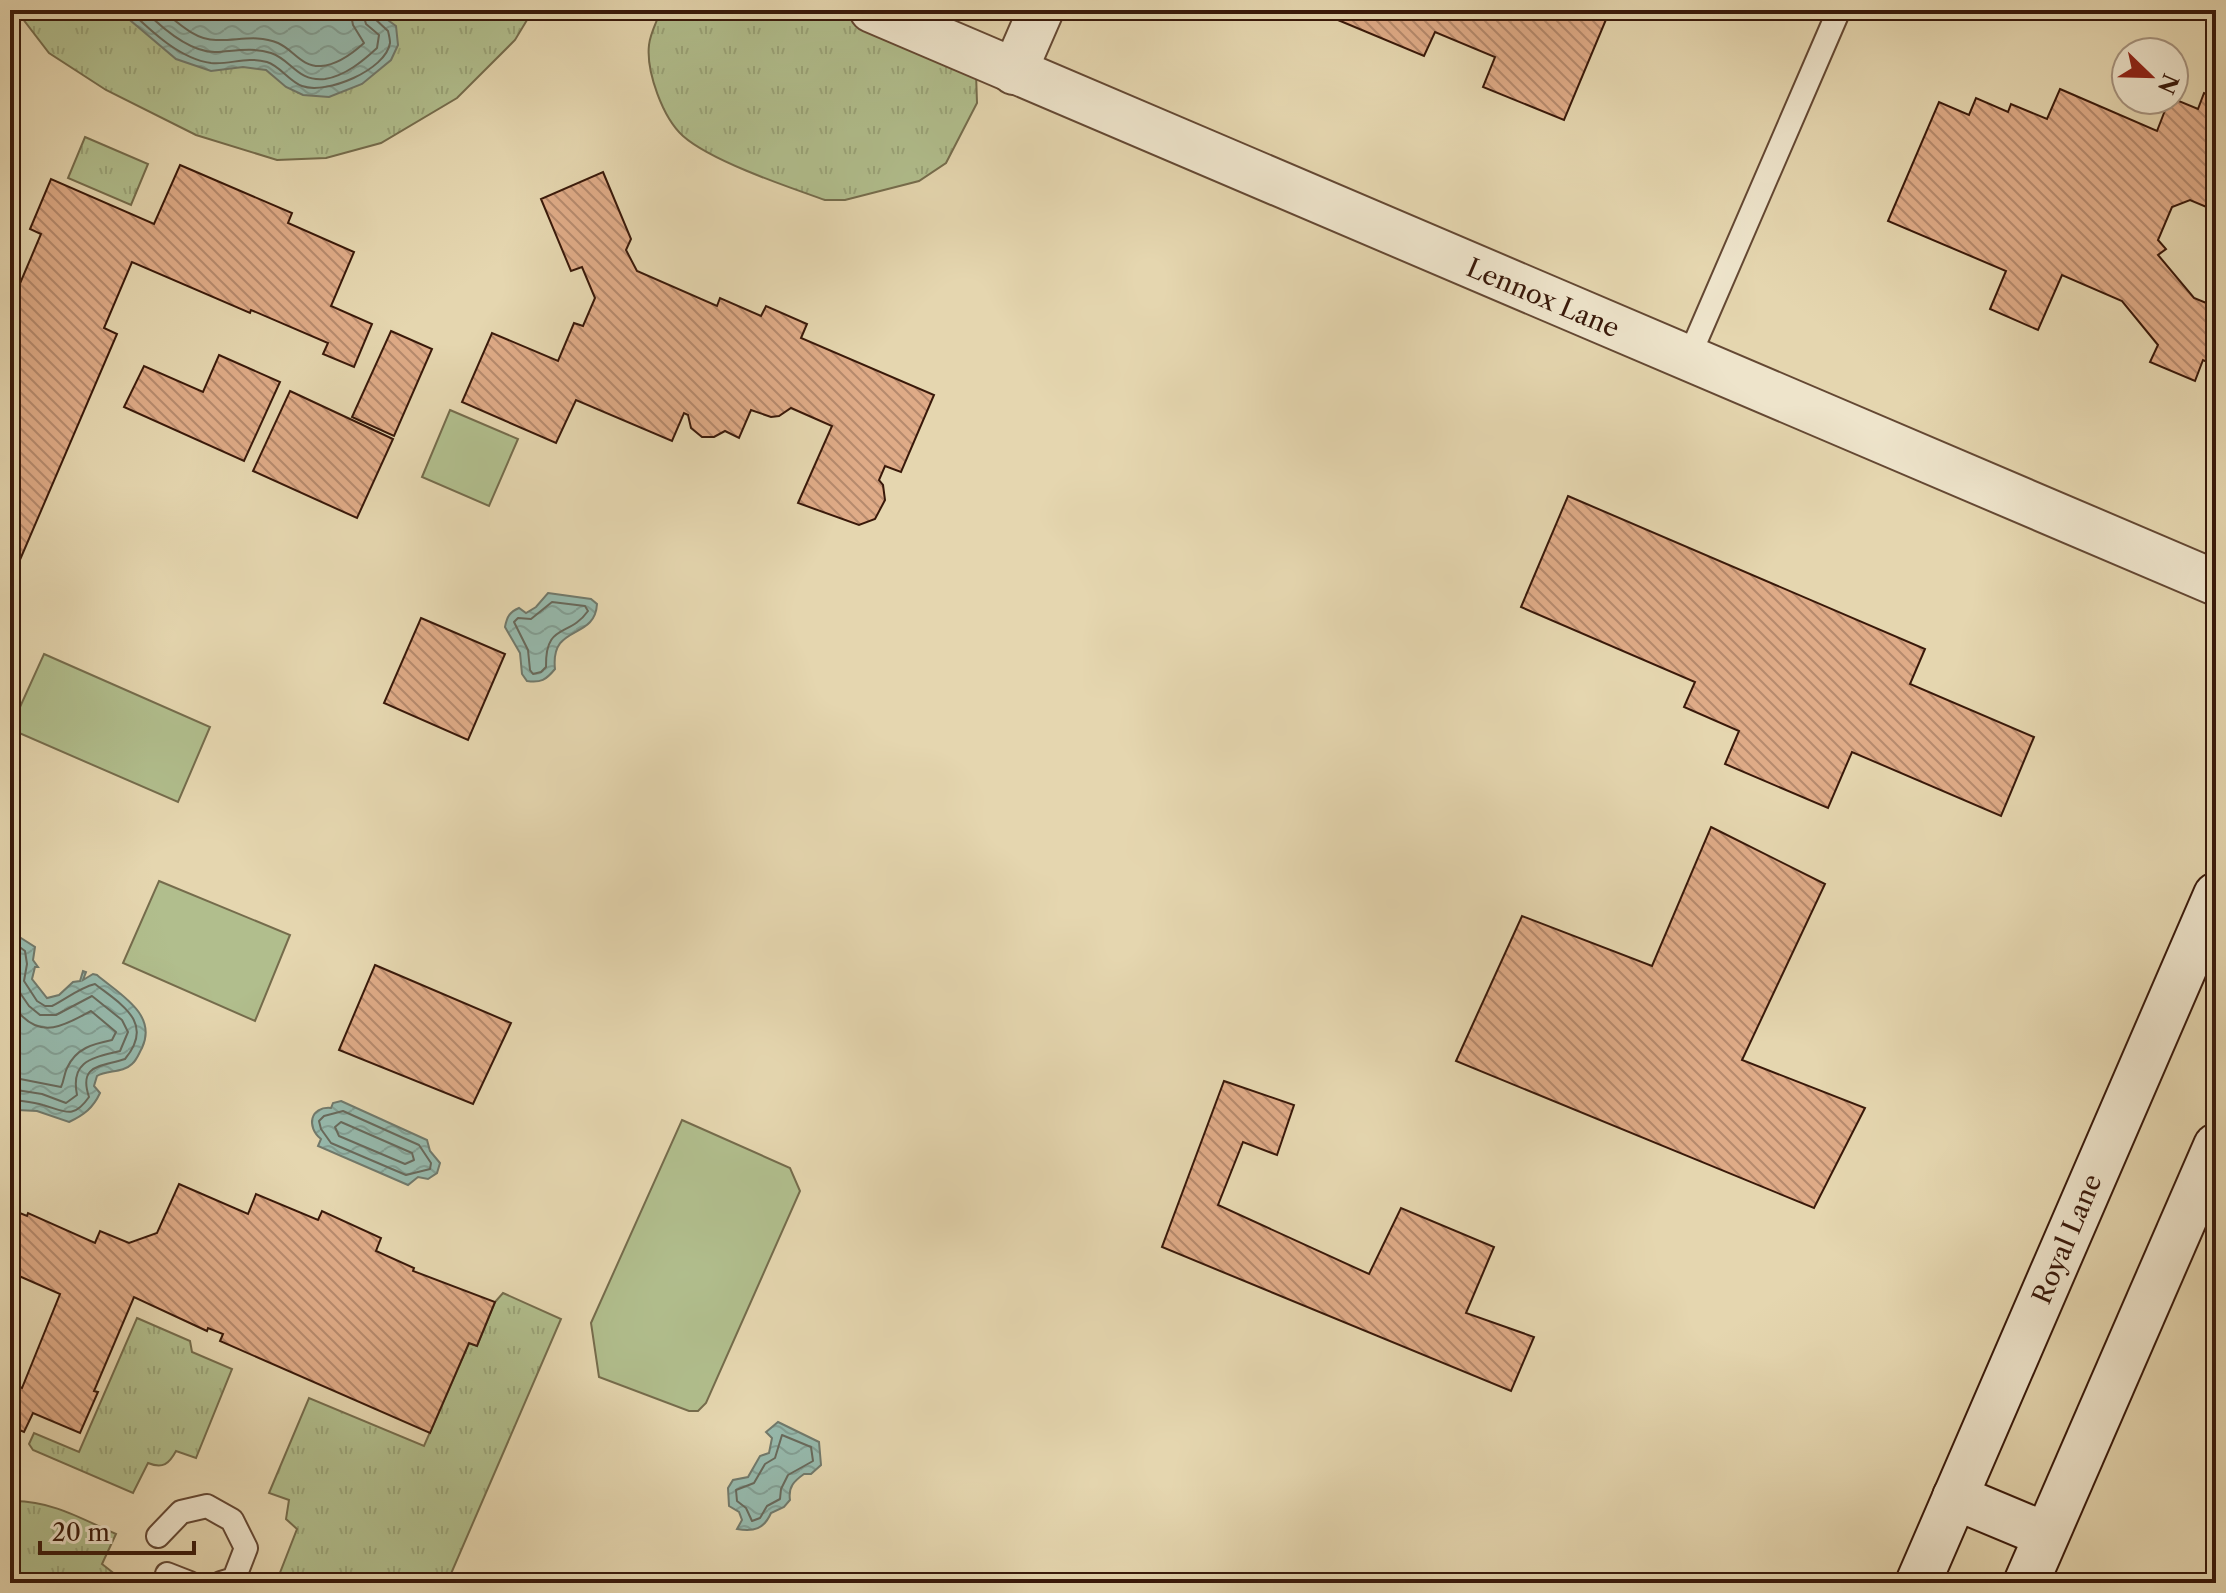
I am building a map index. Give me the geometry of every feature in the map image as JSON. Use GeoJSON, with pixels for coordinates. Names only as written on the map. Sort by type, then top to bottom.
{"type":"FeatureCollection","features":[{"type":"Feature","properties":{"kind":"street","name":"Lennox Lane"},"geometry":{"type":"LineString","coordinates":[[872,10],[2216,583]]}},
{"type":"Feature","properties":{"kind":"street"},"geometry":{"type":"LineString","coordinates":[[1014,72],[1041,10]]}},
{"type":"Feature","properties":{"kind":"street","name":"Royal Lane"},"geometry":{"type":"LineString","coordinates":[[1918,1583],[2216,895]]}},
{"type":"Feature","properties":{"kind":"street"},"geometry":{"type":"LineString","coordinates":[[2026,1583],[2216,1146]]}},
{"type":"Feature","properties":{"kind":"street"},"geometry":{"type":"LineString","coordinates":[[1955,1497],[2046,1535]]}},
{"type":"Feature","properties":{"kind":"lane"},"geometry":{"type":"LineString","coordinates":[[1688,359],[1839,10]]}},
{"type":"Feature","properties":{"kind":"lane"},"geometry":{"type":"LineString","coordinates":[[158,1536],[181,1512],[207,1506],[232,1520],[246,1548],[234,1579],[221,1583]]}},
{"type":"Feature","properties":{"kind":"lane"},"geometry":{"type":"LineString","coordinates":[[167,1574],[190,1583]]}},
{"type":"Feature","properties":{"kind":"green space"},"geometry":{"type":"Polygon","coordinates":[[[16,10],[533,10],[515,40],[457,98],[381,143],[326,158],[277,160],[196,135],[106,90],[49,53],[16,10]]]}},
{"type":"Feature","properties":{"kind":"green space"},"geometry":{"type":"Polygon","coordinates":[[[661,10],[833,10],[976,73],[977,103],[946,163],[919,181],[845,200],[825,200],[730,164],[696,145],[676,128],[663,106],[650,68],[650,41],[661,10]]]}},
{"type":"Feature","properties":{"kind":"green space"},"geometry":{"type":"Polygon","coordinates":[[[85,137],[148,164],[131,205],[68,178],[85,137]]]}},
{"type":"Feature","properties":{"kind":"green space"},"geometry":{"type":"Polygon","coordinates":[[[450,410],[518,439],[489,506],[422,477],[450,410]]]}},
{"type":"Feature","properties":{"kind":"green space"},"geometry":{"type":"Polygon","coordinates":[[[44,654],[210,727],[178,802],[10,729],[44,654]]]}},
{"type":"Feature","properties":{"kind":"green space"},"geometry":{"type":"Polygon","coordinates":[[[159,881],[290,935],[255,1021],[123,963],[159,881]]]}},
{"type":"Feature","properties":{"kind":"green space"},"geometry":{"type":"Polygon","coordinates":[[[682,1120],[790,1168],[800,1191],[706,1403],[698,1411],[689,1411],[599,1377],[591,1323],[682,1120]]]}},
{"type":"Feature","properties":{"kind":"green space"},"geometry":{"type":"Polygon","coordinates":[[[503,1293],[561,1319],[447,1583],[276,1583],[297,1529],[286,1519],[289,1500],[269,1493],[309,1398],[424,1446],[469,1343],[477,1346],[495,1302],[503,1293]]]}},
{"type":"Feature","properties":{"kind":"green space"},"geometry":{"type":"Polygon","coordinates":[[[137,1318],[190,1341],[192,1352],[232,1369],[196,1458],[176,1451],[165,1464],[148,1463],[133,1493],[33,1450],[29,1444],[34,1433],[79,1452],[137,1318]]]}},
{"type":"Feature","properties":{"kind":"green space"},"geometry":{"type":"Polygon","coordinates":[[[10,1502],[54,1507],[116,1534],[102,1564],[116,1575],[118,1583],[10,1583],[10,1502]]]}},
{"type":"Feature","properties":{"kind":"water"},"geometry":{"type":"Polygon","coordinates":[[[118,10],[374,10],[396,26],[398,45],[391,60],[362,84],[329,97],[303,95],[286,87],[266,70],[243,67],[211,71],[176,59],[118,10]]]}},
{"type":"Feature","properties":{"kind":"water"},"geometry":{"type":"Polygon","coordinates":[[[548,593],[591,599],[597,604],[589,623],[559,645],[555,669],[549,676],[540,681],[527,681],[522,674],[520,653],[505,627],[513,611],[519,608],[526,613],[548,593]]]}},
{"type":"Feature","properties":{"kind":"water"},"geometry":{"type":"Polygon","coordinates":[[[10,931],[35,947],[33,960],[38,967],[35,967],[32,979],[47,998],[59,995],[73,982],[80,981],[83,971],[86,972],[83,980],[97,975],[125,997],[141,1015],[145,1025],[146,1036],[135,1061],[124,1069],[97,1076],[94,1086],[100,1093],[97,1098],[88,1110],[69,1122],[37,1111],[17,1110],[10,1105],[10,931]]]}},
{"type":"Feature","properties":{"kind":"water"},"geometry":{"type":"Polygon","coordinates":[[[341,1101],[427,1140],[430,1151],[440,1163],[437,1173],[428,1179],[418,1177],[408,1185],[318,1146],[321,1139],[313,1129],[312,1118],[318,1110],[331,1108],[333,1103],[341,1101]]]}},
{"type":"Feature","properties":{"kind":"water"},"geometry":{"type":"Polygon","coordinates":[[[778,1422],[819,1442],[821,1465],[795,1482],[790,1491],[790,1500],[771,1513],[762,1526],[737,1529],[742,1520],[739,1512],[729,1506],[728,1488],[733,1480],[748,1477],[760,1456],[769,1453],[772,1438],[766,1432],[778,1422]]]}},
{"type":"Feature","properties":{"kind":"building"},"geometry":{"type":"Polygon","coordinates":[[[1314,10],[1487,10],[1511,20],[1515,10],[1610,10],[1564,120],[1483,87],[1495,57],[1435,32],[1424,56],[1314,10]]]}},
{"type":"Feature","properties":{"kind":"building"},"geometry":{"type":"Polygon","coordinates":[[[2060,89],[2110,111],[2110,116],[2122,116],[2157,131],[2163,116],[2190,116],[2190,106],[2198,109],[2204,93],[2216,98],[2216,211],[2190,200],[2172,207],[2158,240],[2166,249],[2158,255],[2194,298],[2216,307],[2216,366],[2203,360],[2195,381],[2150,362],[2158,345],[2122,301],[2062,275],[2038,330],[1990,309],[2006,271],[1888,221],[1939,102],[1969,115],[1976,98],[2008,112],[2011,104],[2047,119],[2060,89]]]}},
{"type":"Feature","properties":{"kind":"building"},"geometry":{"type":"Polygon","coordinates":[[[180,165],[292,213],[288,223],[354,252],[331,306],[372,324],[354,367],[323,354],[328,343],[132,262],[104,328],[117,334],[10,583],[10,307],[41,234],[30,229],[51,179],[154,224],[180,165]]]}},
{"type":"Feature","properties":{"kind":"building"},"geometry":{"type":"Polygon","coordinates":[[[603,172],[631,239],[626,250],[637,271],[717,306],[720,298],[761,316],[766,306],[807,324],[801,338],[934,395],[901,472],[885,466],[879,480],[885,500],[875,519],[859,525],[798,503],[832,426],[791,408],[771,417],[751,410],[739,438],[725,431],[714,437],[702,437],[691,428],[688,415],[684,413],[672,441],[576,400],[556,443],[462,402],[492,333],[558,361],[574,323],[583,326],[595,298],[582,267],[571,271],[541,199],[603,172]]]}},
{"type":"Feature","properties":{"kind":"building"},"geometry":{"type":"Polygon","coordinates":[[[391,331],[432,349],[394,436],[352,417],[391,331]]]}},
{"type":"Feature","properties":{"kind":"building"},"geometry":{"type":"Polygon","coordinates":[[[219,355],[280,382],[244,461],[124,407],[144,366],[203,392],[219,355]]]}},
{"type":"Feature","properties":{"kind":"building"},"geometry":{"type":"Polygon","coordinates":[[[290,391],[393,439],[357,518],[253,471],[290,391]]]}},
{"type":"Feature","properties":{"kind":"building"},"geometry":{"type":"Polygon","coordinates":[[[1568,496],[1925,649],[1910,684],[2034,737],[2001,816],[1852,752],[1828,808],[1725,764],[1739,731],[1684,707],[1695,682],[1521,607],[1568,496]]]}},
{"type":"Feature","properties":{"kind":"building"},"geometry":{"type":"Polygon","coordinates":[[[421,618],[505,654],[468,740],[384,703],[421,618]]]}},
{"type":"Feature","properties":{"kind":"building"},"geometry":{"type":"Polygon","coordinates":[[[1711,827],[1825,884],[1742,1060],[1865,1108],[1814,1208],[1456,1061],[1522,916],[1652,966],[1711,827]]]}},
{"type":"Feature","properties":{"kind":"building"},"geometry":{"type":"Polygon","coordinates":[[[375,965],[511,1023],[473,1104],[339,1050],[375,965]]]}},
{"type":"Feature","properties":{"kind":"building"},"geometry":{"type":"Polygon","coordinates":[[[1224,1081],[1294,1105],[1277,1155],[1243,1142],[1218,1205],[1369,1274],[1401,1208],[1494,1247],[1466,1313],[1534,1337],[1511,1391],[1162,1247],[1224,1081]]]}},
{"type":"Feature","properties":{"kind":"building"},"geometry":{"type":"Polygon","coordinates":[[[179,1184],[248,1214],[256,1194],[318,1220],[322,1211],[381,1238],[376,1251],[414,1268],[413,1271],[495,1302],[477,1346],[469,1343],[430,1433],[220,1341],[223,1334],[208,1328],[207,1331],[134,1297],[94,1391],[98,1392],[80,1433],[33,1413],[24,1432],[10,1426],[10,1383],[22,1388],[60,1294],[10,1272],[10,1209],[27,1216],[28,1213],[95,1243],[100,1231],[129,1243],[157,1233],[179,1184]]]}}]}
